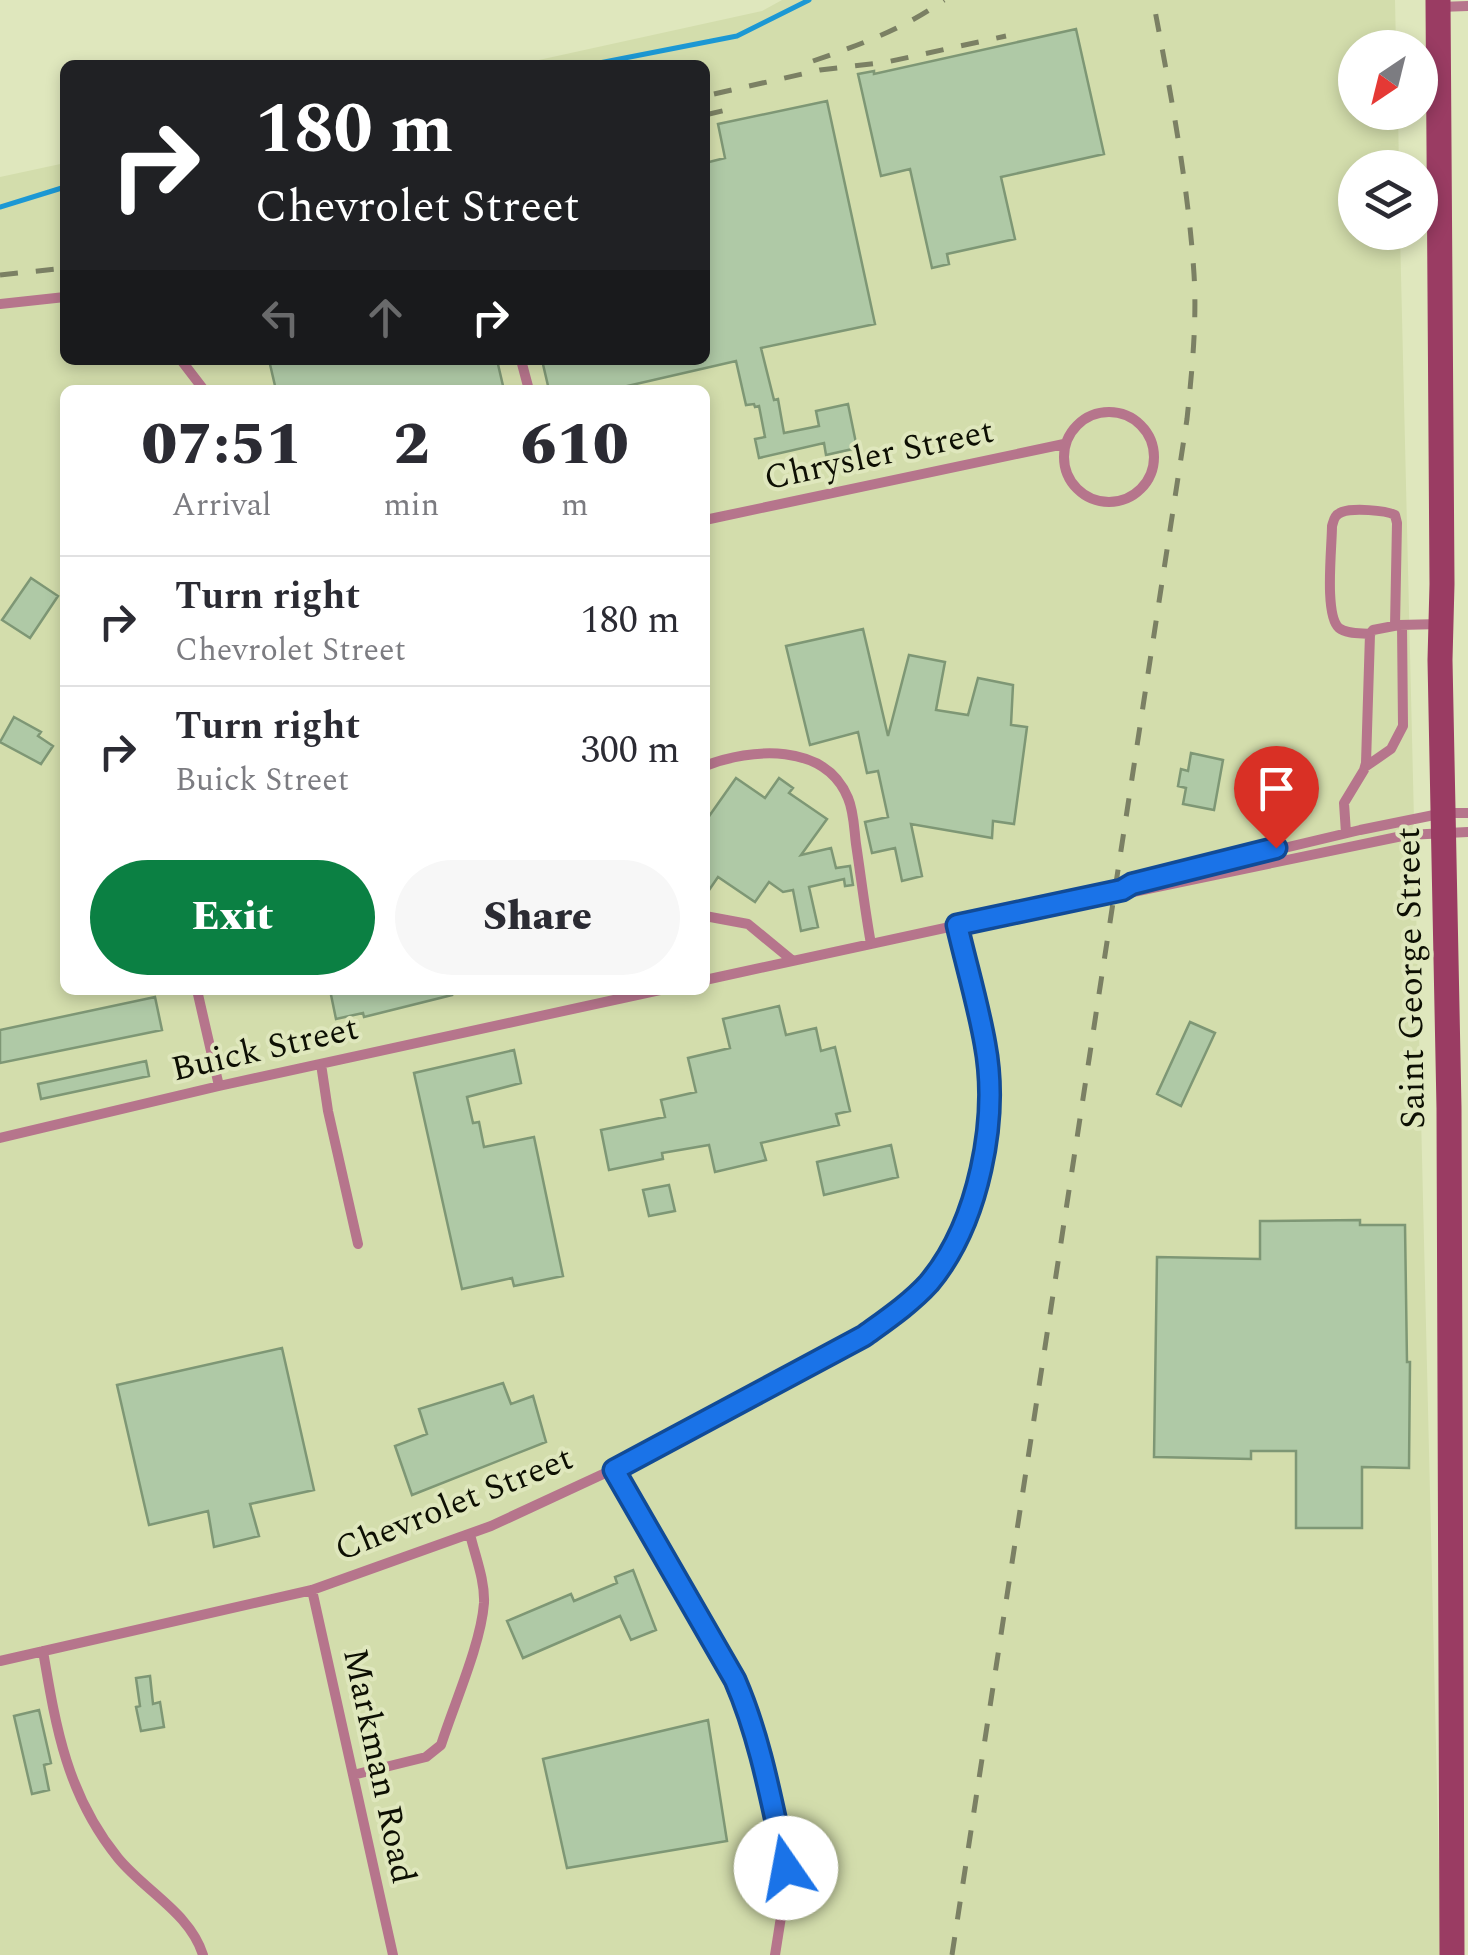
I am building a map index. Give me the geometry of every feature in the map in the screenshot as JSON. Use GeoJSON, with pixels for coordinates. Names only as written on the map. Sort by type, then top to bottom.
{"type":"FeatureCollection","features":[{"type":"Feature","properties":{"kind":"main road","name":"Saint George Street"},"geometry":{"type":"LineString","coordinates":[[1438,3],[1441,624],[1456,823],[1450,1108],[1452,1955]]}},
{"type":"Feature","properties":{"kind":"lane"},"geometry":{"type":"LineString","coordinates":[[1438,3],[1468,6]]}},
{"type":"Feature","properties":{"kind":"lane"},"geometry":{"type":"LineString","coordinates":[[0,304],[60,298]]}},
{"type":"Feature","properties":{"kind":"lane"},"geometry":{"type":"LineString","coordinates":[[184,365],[200,385]]}},
{"type":"Feature","properties":{"kind":"lane","name":"Chrysler Street"},"geometry":{"type":"LineString","coordinates":[[710,519],[1064,444],[1084,418],[1100,412],[1116,411],[1145,428],[1153,444],[1150,476],[1140,490],[1126,499],[1093,500],[1078,491],[1068,478],[1063,462],[1064,444]]}},
{"type":"Feature","properties":{"kind":"lane"},"geometry":{"type":"LineString","coordinates":[[1365,766],[1392,749],[1403,726],[1397,523],[1395,515],[1388,511],[1342,512],[1332,526],[1331,608],[1337,627],[1343,631],[1370,634]]}},
{"type":"Feature","properties":{"kind":"lane"},"geometry":{"type":"LineString","coordinates":[[1346,833],[1344,803],[1365,766],[1370,634],[1373,630],[1398,626],[1441,624]]}},
{"type":"Feature","properties":{"kind":"lane"},"geometry":{"type":"LineString","coordinates":[[710,765],[745,755],[789,753],[814,761],[834,777],[850,802],[871,944]]}},
{"type":"Feature","properties":{"kind":"lane"},"geometry":{"type":"LineString","coordinates":[[710,979],[1122,890],[1132,884],[1346,833],[1456,823]]}},
{"type":"Feature","properties":{"kind":"lane"},"geometry":{"type":"LineString","coordinates":[[1122,890],[1133,892],[1456,823]]}},
{"type":"Feature","properties":{"kind":"lane"},"geometry":{"type":"LineString","coordinates":[[710,917],[748,924],[793,961]]}},
{"type":"Feature","properties":{"kind":"lane","name":"Chevrolet Street"},"geometry":{"type":"LineString","coordinates":[[0,1660],[312,1590],[470,1534],[614,1470],[864,1336],[898,1311],[929,1283],[944,1259],[975,1196],[987,1137],[986,1046],[957,925]]}},
{"type":"Feature","properties":{"kind":"lane"},"geometry":{"type":"LineString","coordinates":[[198,995],[219,1086]]}},
{"type":"Feature","properties":{"kind":"lane","name":"Buick Street"},"geometry":{"type":"LineString","coordinates":[[0,1138],[637,995]]}},
{"type":"Feature","properties":{"kind":"lane"},"geometry":{"type":"LineString","coordinates":[[321,1064],[358,1244]]}},
{"type":"Feature","properties":{"kind":"lane"},"geometry":{"type":"LineString","coordinates":[[614,1470],[735,1680],[755,1732],[786,1868],[775,1955]]}},
{"type":"Feature","properties":{"kind":"lane"},"geometry":{"type":"LineString","coordinates":[[353,1775],[426,1757],[441,1745],[480,1630],[484,1603],[470,1534]]}},
{"type":"Feature","properties":{"kind":"lane","name":"Markman Road"},"geometry":{"type":"LineString","coordinates":[[312,1590],[393,1955]]}},
{"type":"Feature","properties":{"kind":"lane"},"geometry":{"type":"LineString","coordinates":[[43,1651],[56,1727],[85,1809],[131,1873],[188,1924],[202,1955]]}},
{"type":"Feature","properties":{"kind":"shaded area"},"geometry":{"type":"Polygon","coordinates":[[[782,0],[1395,0],[1396,30],[1338,30],[1338,130],[1398,130],[1399,150],[1338,150],[1338,250],[1400,250],[1441,1955],[0,1955],[0,177],[60,164],[60,365],[710,365],[710,60],[539,60],[762,11],[782,0]]]}},
{"type":"Feature","properties":{"kind":"building"},"geometry":{"type":"Polygon","coordinates":[[[1076,29],[1104,154],[1001,177],[1015,239],[947,254],[949,264],[932,268],[910,169],[881,176],[858,74],[874,74],[1076,29]]]}},
{"type":"Feature","properties":{"kind":"building"},"geometry":{"type":"Polygon","coordinates":[[[827,101],[875,324],[761,348],[774,400],[778,399],[784,433],[819,426],[816,411],[848,404],[857,448],[826,455],[824,443],[759,458],[755,439],[765,437],[759,406],[746,405],[736,361],[632,385],[548,385],[543,365],[710,365],[710,162],[725,158],[718,124],[827,101]]]}},
{"type":"Feature","properties":{"kind":"building"},"geometry":{"type":"Polygon","coordinates":[[[270,365],[498,365],[503,385],[275,385],[270,365]]]}},
{"type":"Feature","properties":{"kind":"building"},"geometry":{"type":"Polygon","coordinates":[[[31,578],[58,596],[30,638],[2,620],[31,578]]]}},
{"type":"Feature","properties":{"kind":"building"},"geometry":{"type":"Polygon","coordinates":[[[863,629],[888,736],[909,655],[945,662],[936,710],[968,715],[978,678],[1013,685],[1011,725],[1027,727],[1014,824],[993,821],[992,838],[911,824],[922,876],[902,881],[895,848],[872,853],[865,822],[888,817],[878,771],[867,773],[858,732],[810,745],[786,646],[863,629]]]}},
{"type":"Feature","properties":{"kind":"building"},"geometry":{"type":"Polygon","coordinates":[[[14,717],[41,732],[38,736],[53,746],[41,764],[0,742],[14,717]]]}},
{"type":"Feature","properties":{"kind":"building"},"geometry":{"type":"Polygon","coordinates":[[[1191,753],[1223,760],[1214,810],[1183,804],[1186,788],[1178,786],[1181,769],[1188,771],[1191,753]]]}},
{"type":"Feature","properties":{"kind":"building"},"geometry":{"type":"Polygon","coordinates":[[[736,778],[765,798],[779,778],[793,788],[789,793],[827,819],[801,855],[831,848],[836,868],[850,866],[853,885],[845,886],[844,879],[809,887],[818,927],[801,931],[793,890],[783,892],[769,882],[755,902],[718,877],[710,889],[710,815],[736,778]]]}},
{"type":"Feature","properties":{"kind":"building"},"geometry":{"type":"Polygon","coordinates":[[[331,995],[452,995],[364,1017],[363,1013],[336,1019],[331,995]]]}},
{"type":"Feature","properties":{"kind":"building"},"geometry":{"type":"Polygon","coordinates":[[[155,997],[162,1030],[0,1063],[0,1030],[155,997]]]}},
{"type":"Feature","properties":{"kind":"building"},"geometry":{"type":"Polygon","coordinates":[[[779,1006],[786,1035],[816,1028],[821,1051],[835,1047],[850,1111],[836,1114],[839,1125],[761,1143],[766,1160],[715,1172],[709,1145],[662,1153],[663,1159],[609,1170],[601,1130],[665,1117],[661,1100],[696,1092],[688,1058],[730,1048],[723,1019],[779,1006]]]}},
{"type":"Feature","properties":{"kind":"building"},"geometry":{"type":"Polygon","coordinates":[[[1190,1022],[1215,1033],[1181,1106],[1157,1094],[1190,1022]]]}},
{"type":"Feature","properties":{"kind":"building"},"geometry":{"type":"Polygon","coordinates":[[[514,1050],[521,1083],[467,1097],[473,1123],[479,1122],[484,1147],[534,1137],[563,1276],[514,1286],[512,1278],[462,1289],[414,1073],[514,1050]]]}},
{"type":"Feature","properties":{"kind":"building"},"geometry":{"type":"Polygon","coordinates":[[[146,1061],[149,1076],[41,1099],[38,1084],[146,1061]]]}},
{"type":"Feature","properties":{"kind":"building"},"geometry":{"type":"Polygon","coordinates":[[[891,1145],[898,1177],[824,1195],[817,1162],[891,1145]]]}},
{"type":"Feature","properties":{"kind":"building"},"geometry":{"type":"Polygon","coordinates":[[[669,1185],[675,1211],[649,1216],[643,1190],[669,1185]]]}},
{"type":"Feature","properties":{"kind":"building"},"geometry":{"type":"Polygon","coordinates":[[[1360,1220],[1360,1225],[1405,1225],[1409,1468],[1362,1467],[1362,1528],[1296,1528],[1296,1451],[1251,1451],[1251,1459],[1154,1457],[1157,1257],[1260,1259],[1260,1221],[1360,1220]]]}},
{"type":"Feature","properties":{"kind":"building"},"geometry":{"type":"Polygon","coordinates":[[[282,1348],[314,1490],[250,1504],[259,1536],[214,1547],[208,1511],[149,1525],[117,1385],[282,1348]]]}},
{"type":"Feature","properties":{"kind":"building"},"geometry":{"type":"Polygon","coordinates":[[[503,1383],[511,1404],[533,1396],[546,1442],[412,1495],[395,1446],[427,1434],[419,1409],[503,1383]]]}},
{"type":"Feature","properties":{"kind":"building"},"geometry":{"type":"Polygon","coordinates":[[[633,1570],[656,1630],[631,1640],[620,1616],[523,1658],[507,1621],[571,1594],[574,1601],[617,1583],[615,1577],[633,1570]]]}},
{"type":"Feature","properties":{"kind":"building"},"geometry":{"type":"Polygon","coordinates":[[[150,1676],[153,1704],[160,1702],[164,1727],[141,1731],[136,1678],[150,1676]]]}},
{"type":"Feature","properties":{"kind":"building"},"geometry":{"type":"Polygon","coordinates":[[[39,1710],[51,1763],[44,1765],[49,1790],[32,1794],[14,1716],[39,1710]]]}},
{"type":"Feature","properties":{"kind":"building"},"geometry":{"type":"Polygon","coordinates":[[[708,1720],[727,1841],[567,1868],[543,1759],[708,1720]]]}},
{"type":"Feature","properties":{"kind":"waterway"},"geometry":{"type":"LineString","coordinates":[[615,60],[737,36],[809,0]]}},
{"type":"Feature","properties":{"kind":"waterway"},"geometry":{"type":"LineString","coordinates":[[0,207],[60,189]]}},
{"type":"Feature","properties":{"kind":"railway"},"geometry":{"type":"LineString","coordinates":[[813,61],[897,28],[944,0]]}},
{"type":"Feature","properties":{"kind":"railway"},"geometry":{"type":"LineString","coordinates":[[952,1955],[1189,401],[1195,310],[1191,240],[1178,136],[1153,0]]}},
{"type":"Feature","properties":{"kind":"railway"},"geometry":{"type":"LineString","coordinates":[[714,94],[1006,36]]}},
{"type":"Feature","properties":{"kind":"railway"},"geometry":{"type":"LineString","coordinates":[[710,114],[735,108]]}},
{"type":"Feature","properties":{"kind":"railway"},"geometry":{"type":"LineString","coordinates":[[0,275],[60,269]]}},
{"type":"Feature","properties":{"kind":"route"},"geometry":{"type":"LineString","coordinates":[[786,1868],[755,1732],[735,1680],[614,1470],[864,1336],[929,1283],[960,1231],[975,1196],[987,1137],[986,1046],[957,925],[1122,890],[1132,884],[1276,848]]}}]}
